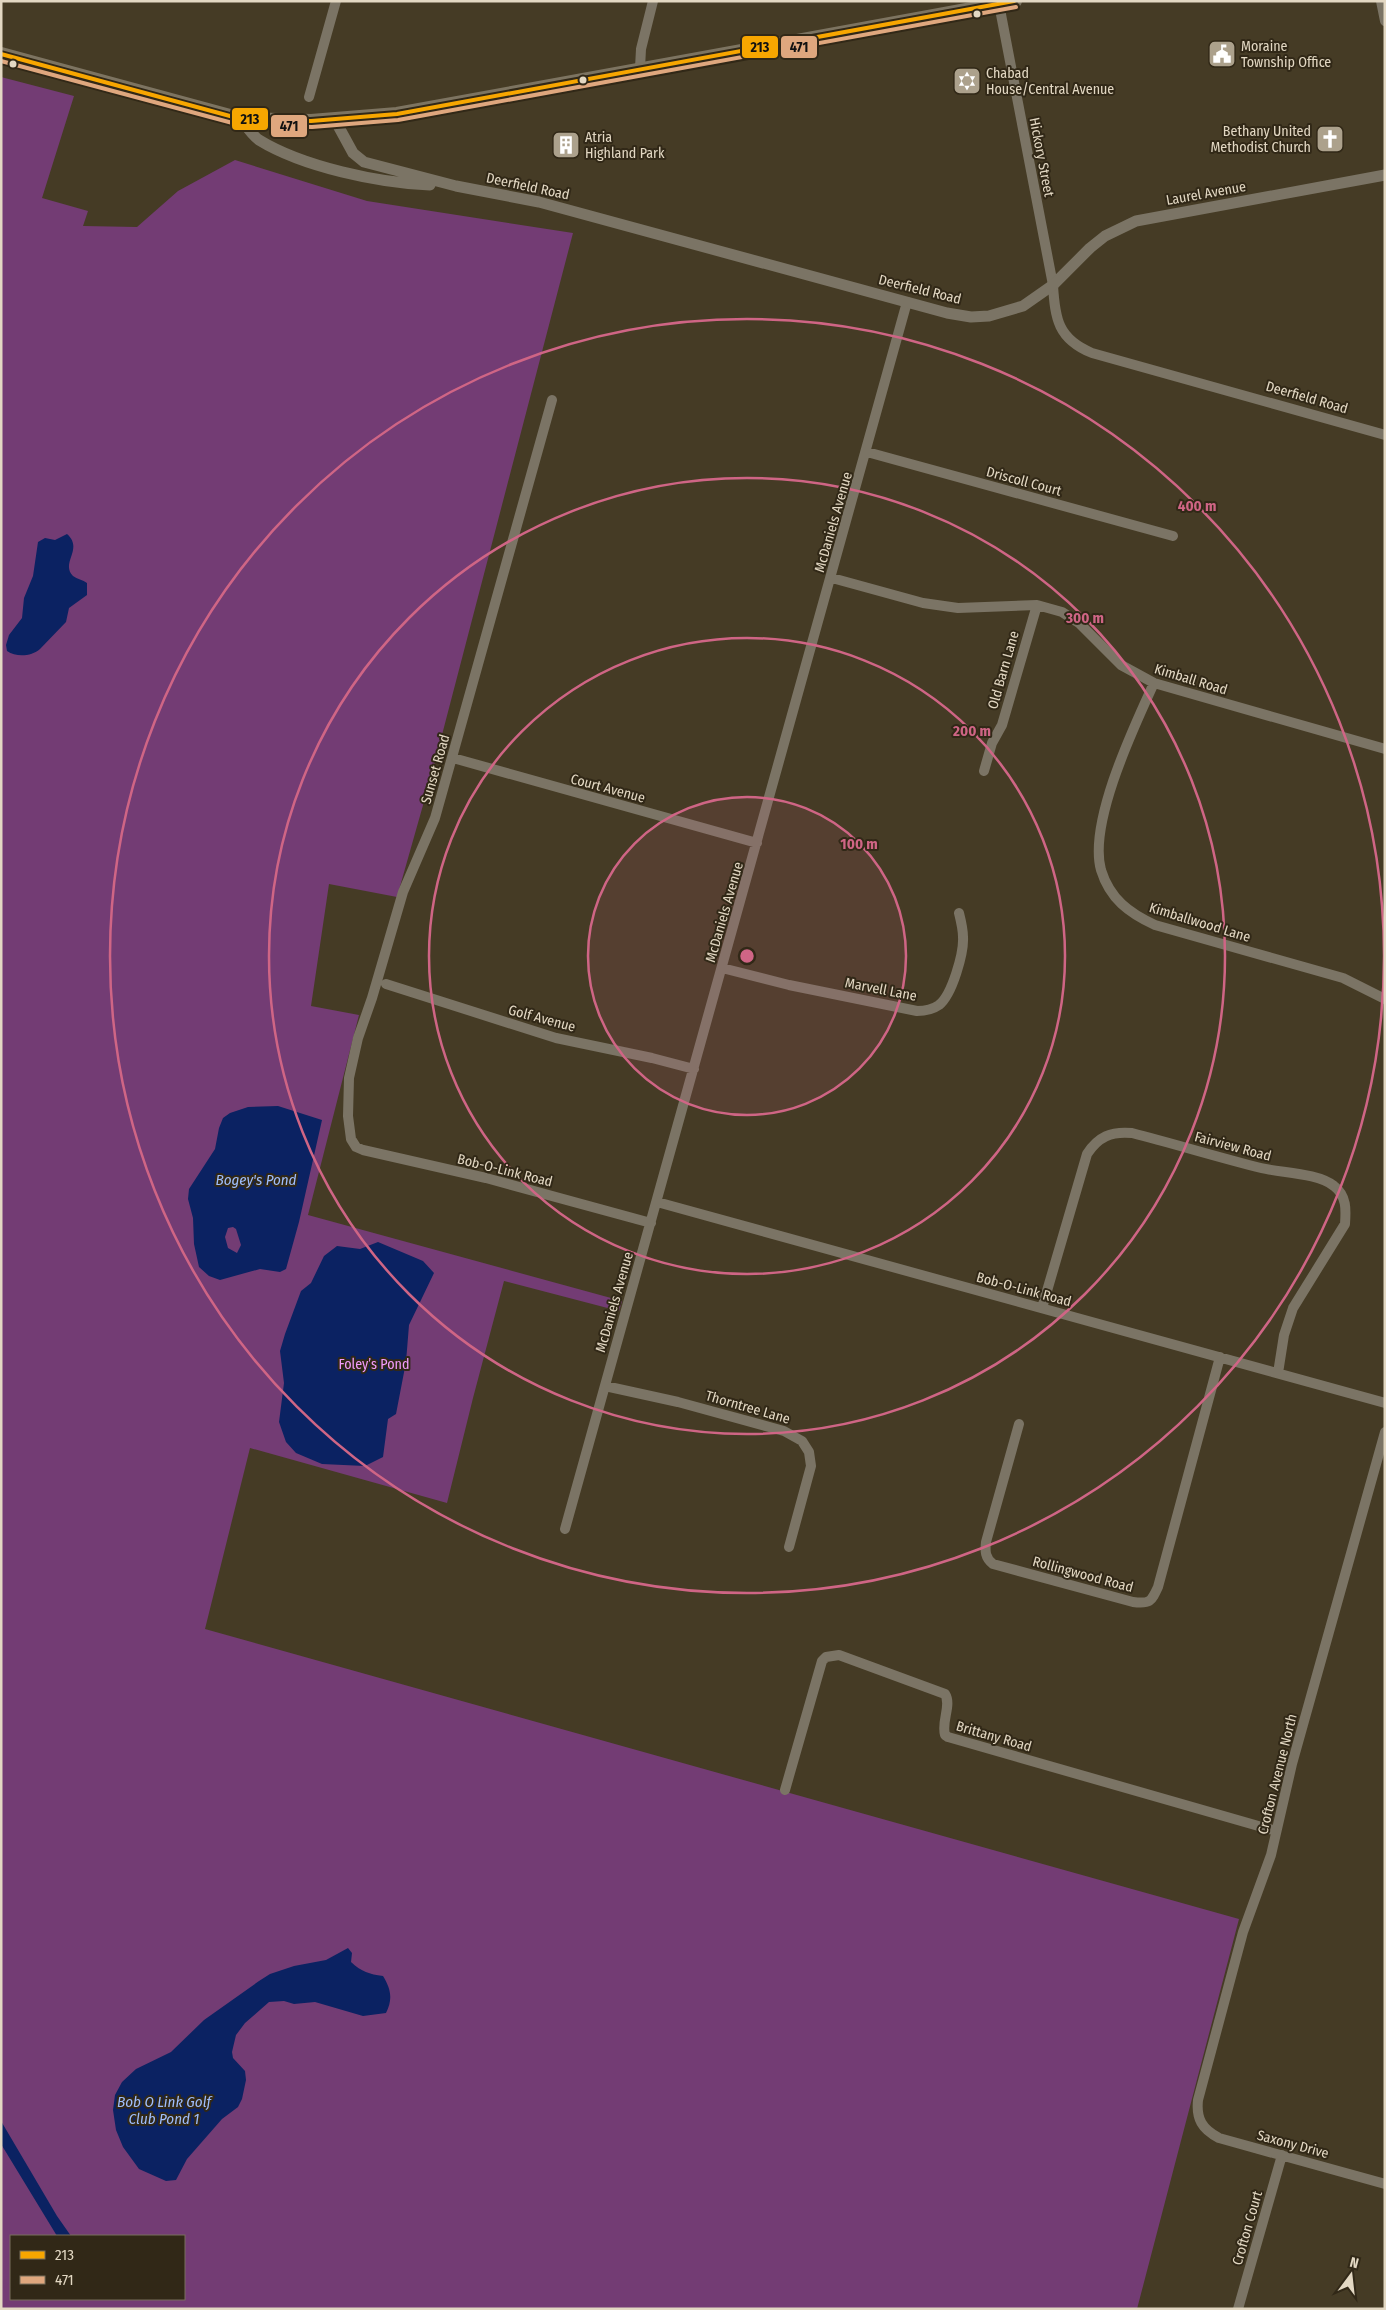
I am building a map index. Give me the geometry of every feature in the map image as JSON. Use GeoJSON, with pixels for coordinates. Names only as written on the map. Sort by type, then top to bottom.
{"type":"FeatureCollection","features":[{"type":"Feature","properties":{"kind":"main road"},"geometry":{"type":"LineString","coordinates":[[1,54],[241,119],[335,120],[397,114],[640,68],[1016,1]]}},
{"type":"Feature","properties":{"kind":"street"},"geometry":{"type":"LineString","coordinates":[[309,97],[336,1]]}},
{"type":"Feature","properties":{"kind":"street"},"geometry":{"type":"LineString","coordinates":[[640,68],[641,49],[653,1]]}},
{"type":"Feature","properties":{"kind":"street"},"geometry":{"type":"LineString","coordinates":[[1381,1],[1385,20]]}},
{"type":"Feature","properties":{"kind":"street","name":"Hickory Street"},"geometry":{"type":"LineString","coordinates":[[999,4],[1053,285]]}},
{"type":"Feature","properties":{"kind":"street","name":"Deerfield Road"},"geometry":{"type":"LineString","coordinates":[[241,119],[257,139],[317,164],[401,184],[456,186]]}},
{"type":"Feature","properties":{"kind":"street","name":"Deerfield Road"},"geometry":{"type":"LineString","coordinates":[[335,120],[353,153],[364,162],[456,186],[539,202],[947,313],[971,317],[989,316],[1024,306],[1053,285],[1056,313],[1061,329],[1080,348],[1385,435]]}},
{"type":"Feature","properties":{"kind":"street","name":"Laurel Avenue"},"geometry":{"type":"LineString","coordinates":[[1053,285],[1090,248],[1105,236],[1136,221],[1385,175]]}},
{"type":"Feature","properties":{"kind":"street","name":"McDaniels Avenue"},"geometry":{"type":"LineString","coordinates":[[565,1529],[832,578],[907,302]]}},
{"type":"Feature","properties":{"kind":"street","name":"Sunset Road"},"geometry":{"type":"LineString","coordinates":[[353,1142],[350,1133],[348,1095],[349,1078],[358,1038],[372,998],[403,892],[435,818],[552,400]]}},
{"type":"Feature","properties":{"kind":"street","name":"Driscoll Court"},"geometry":{"type":"LineString","coordinates":[[867,452],[1173,536]]}},
{"type":"Feature","properties":{"kind":"street","name":"Kimball Road"},"geometry":{"type":"LineString","coordinates":[[832,578],[923,602],[958,608],[1036,604],[1062,612],[1079,624],[1121,665],[1154,683],[1385,750]]}},
{"type":"Feature","properties":{"kind":"street","name":"Old Barn Lane"},"geometry":{"type":"LineString","coordinates":[[984,771],[992,743],[1002,725],[1036,604]]}},
{"type":"Feature","properties":{"kind":"street","name":"Kimballwood Lane"},"geometry":{"type":"LineString","coordinates":[[1154,683],[1116,775],[1100,834],[1099,859],[1101,870],[1114,896],[1134,916],[1155,925],[1343,978],[1385,999]]}},
{"type":"Feature","properties":{"kind":"street","name":"Court Avenue"},"geometry":{"type":"LineString","coordinates":[[453,758],[757,843]]}},
{"type":"Feature","properties":{"kind":"street","name":"Marvell Lane"},"geometry":{"type":"LineString","coordinates":[[722,968],[789,985],[917,1011],[925,1011],[940,1005],[950,991],[962,948],[963,937],[959,913]]}},
{"type":"Feature","properties":{"kind":"street","name":"Golf Avenue"},"geometry":{"type":"LineString","coordinates":[[386,984],[556,1038],[652,1058],[694,1069]]}},
{"type":"Feature","properties":{"kind":"street","name":"Fairview Road"},"geometry":{"type":"LineString","coordinates":[[1042,1308],[1086,1154],[1094,1142],[1102,1137],[1124,1132],[1132,1133],[1262,1168],[1322,1179],[1333,1185],[1344,1198],[1345,1224],[1293,1308],[1284,1335],[1278,1373]]}},
{"type":"Feature","properties":{"kind":"street","name":"Bob-O-Link Road"},"geometry":{"type":"LineString","coordinates":[[353,1142],[363,1150],[486,1178],[651,1222]]}},
{"type":"Feature","properties":{"kind":"street","name":"Bob-O-Link Road"},"geometry":{"type":"LineString","coordinates":[[657,1202],[1385,1403]]}},
{"type":"Feature","properties":{"kind":"street","name":"Rollingwood Road"},"geometry":{"type":"LineString","coordinates":[[1019,1424],[986,1542],[985,1550],[988,1560],[1012,1569],[1146,1604],[1150,1601],[1158,1587],[1220,1357]]}},
{"type":"Feature","properties":{"kind":"street","name":"Thorntree Lane"},"geometry":{"type":"LineString","coordinates":[[605,1386],[678,1402],[784,1431],[802,1441],[809,1452],[811,1466],[789,1547]]}},
{"type":"Feature","properties":{"kind":"street","name":"Crofton Avenue North"},"geometry":{"type":"LineString","coordinates":[[1200,2122],[1197,2113],[1198,2100],[1243,1932],[1271,1855],[1292,1764],[1385,1432]]}},
{"type":"Feature","properties":{"kind":"street","name":"Brittany Road"},"geometry":{"type":"LineString","coordinates":[[785,1790],[822,1661],[826,1657],[839,1655],[945,1694],[948,1704],[943,1729],[944,1735],[948,1738],[1276,1831]]}},
{"type":"Feature","properties":{"kind":"street","name":"Saxony Drive"},"geometry":{"type":"LineString","coordinates":[[1200,2122],[1209,2133],[1219,2138],[1385,2184]]}},
{"type":"Feature","properties":{"kind":"street","name":"Crofton Court"},"geometry":{"type":"LineString","coordinates":[[1238,2309],[1282,2156]]}},
{"type":"Feature","properties":{"kind":"green space"},"geometry":{"type":"Polygon","coordinates":[[[1,77],[74,96],[42,198],[88,211],[83,226],[137,227],[178,191],[235,160],[367,201],[573,233],[431,777],[397,897],[329,884],[311,1006],[359,1015],[308,1215],[622,1301],[619,1311],[504,1281],[447,1503],[250,1448],[205,1629],[1239,1919],[1137,2309],[1,2309],[1,77]]]}},
{"type":"Feature","properties":{"kind":"water"},"geometry":{"type":"Polygon","coordinates":[[[67,534],[72,540],[73,545],[69,566],[70,571],[73,576],[87,583],[87,595],[69,608],[66,622],[40,649],[33,653],[15,655],[7,651],[6,645],[9,635],[22,618],[24,598],[33,576],[38,542],[45,538],[55,540],[67,534]]]}},
{"type":"Feature","properties":{"kind":"water","name":"Bogey's Pond"},"geometry":{"type":"Polygon","coordinates":[[[278,1106],[322,1120],[299,1222],[286,1269],[280,1272],[260,1269],[220,1280],[209,1276],[199,1267],[194,1244],[193,1218],[188,1199],[189,1189],[215,1149],[223,1118],[230,1113],[248,1107],[278,1106]],[[233,1227],[228,1228],[225,1237],[228,1248],[237,1253],[241,1245],[236,1229],[233,1227]]]}},
{"type":"Feature","properties":{"kind":"water","name":"Foley’s Pond"},"geometry":{"type":"Polygon","coordinates":[[[378,1242],[423,1261],[434,1273],[409,1325],[406,1362],[396,1414],[388,1419],[383,1457],[365,1466],[322,1464],[296,1453],[286,1442],[279,1422],[284,1383],[280,1351],[301,1291],[311,1283],[324,1256],[337,1246],[360,1249],[378,1242]]]}},
{"type":"Feature","properties":{"kind":"water","name":"Bob O Link Golf Club Pond 1"},"geometry":{"type":"Polygon","coordinates":[[[348,1948],[352,1953],[351,1962],[366,1972],[383,1976],[390,1994],[390,2003],[386,2013],[363,2016],[315,2002],[294,2004],[284,2001],[269,2002],[245,2023],[236,2035],[232,2052],[233,2058],[245,2071],[246,2080],[242,2099],[238,2107],[222,2119],[187,2159],[176,2180],[166,2181],[139,2169],[123,2147],[116,2130],[113,2110],[115,2095],[122,2082],[136,2069],[171,2052],[204,2020],[270,1974],[294,1966],[326,1960],[348,1948]]]}},
{"type":"Feature","properties":{"kind":"water"},"geometry":{"type":"Polygon","coordinates":[[[1,2121],[70,2235],[56,2235],[1,2144],[1,2121]]]}},
{"type":"Feature","properties":{"kind":"transit line","name":"213"},"geometry":{"type":"LineString","coordinates":[[1,54],[241,119],[311,121],[397,114],[1014,1]]}},
{"type":"Feature","properties":{"kind":"transit line","name":"471"},"geometry":{"type":"LineString","coordinates":[[1,61],[240,125],[312,127],[398,120],[1016,7]]}},
{"type":"Feature","properties":{"kind":"place","name":"Moraine Township Office"},"geometry":{"type":"Point","coordinates":[1222,54]}},
{"type":"Feature","properties":{"kind":"place","name":"Chabad House/Central Avenue"},"geometry":{"type":"Point","coordinates":[967,81]}},
{"type":"Feature","properties":{"kind":"place","name":"Bethany United Methodist Church"},"geometry":{"type":"Point","coordinates":[1330,139]}},
{"type":"Feature","properties":{"kind":"place","name":"Atria Highland Park"},"geometry":{"type":"Point","coordinates":[566,145]}}]}
